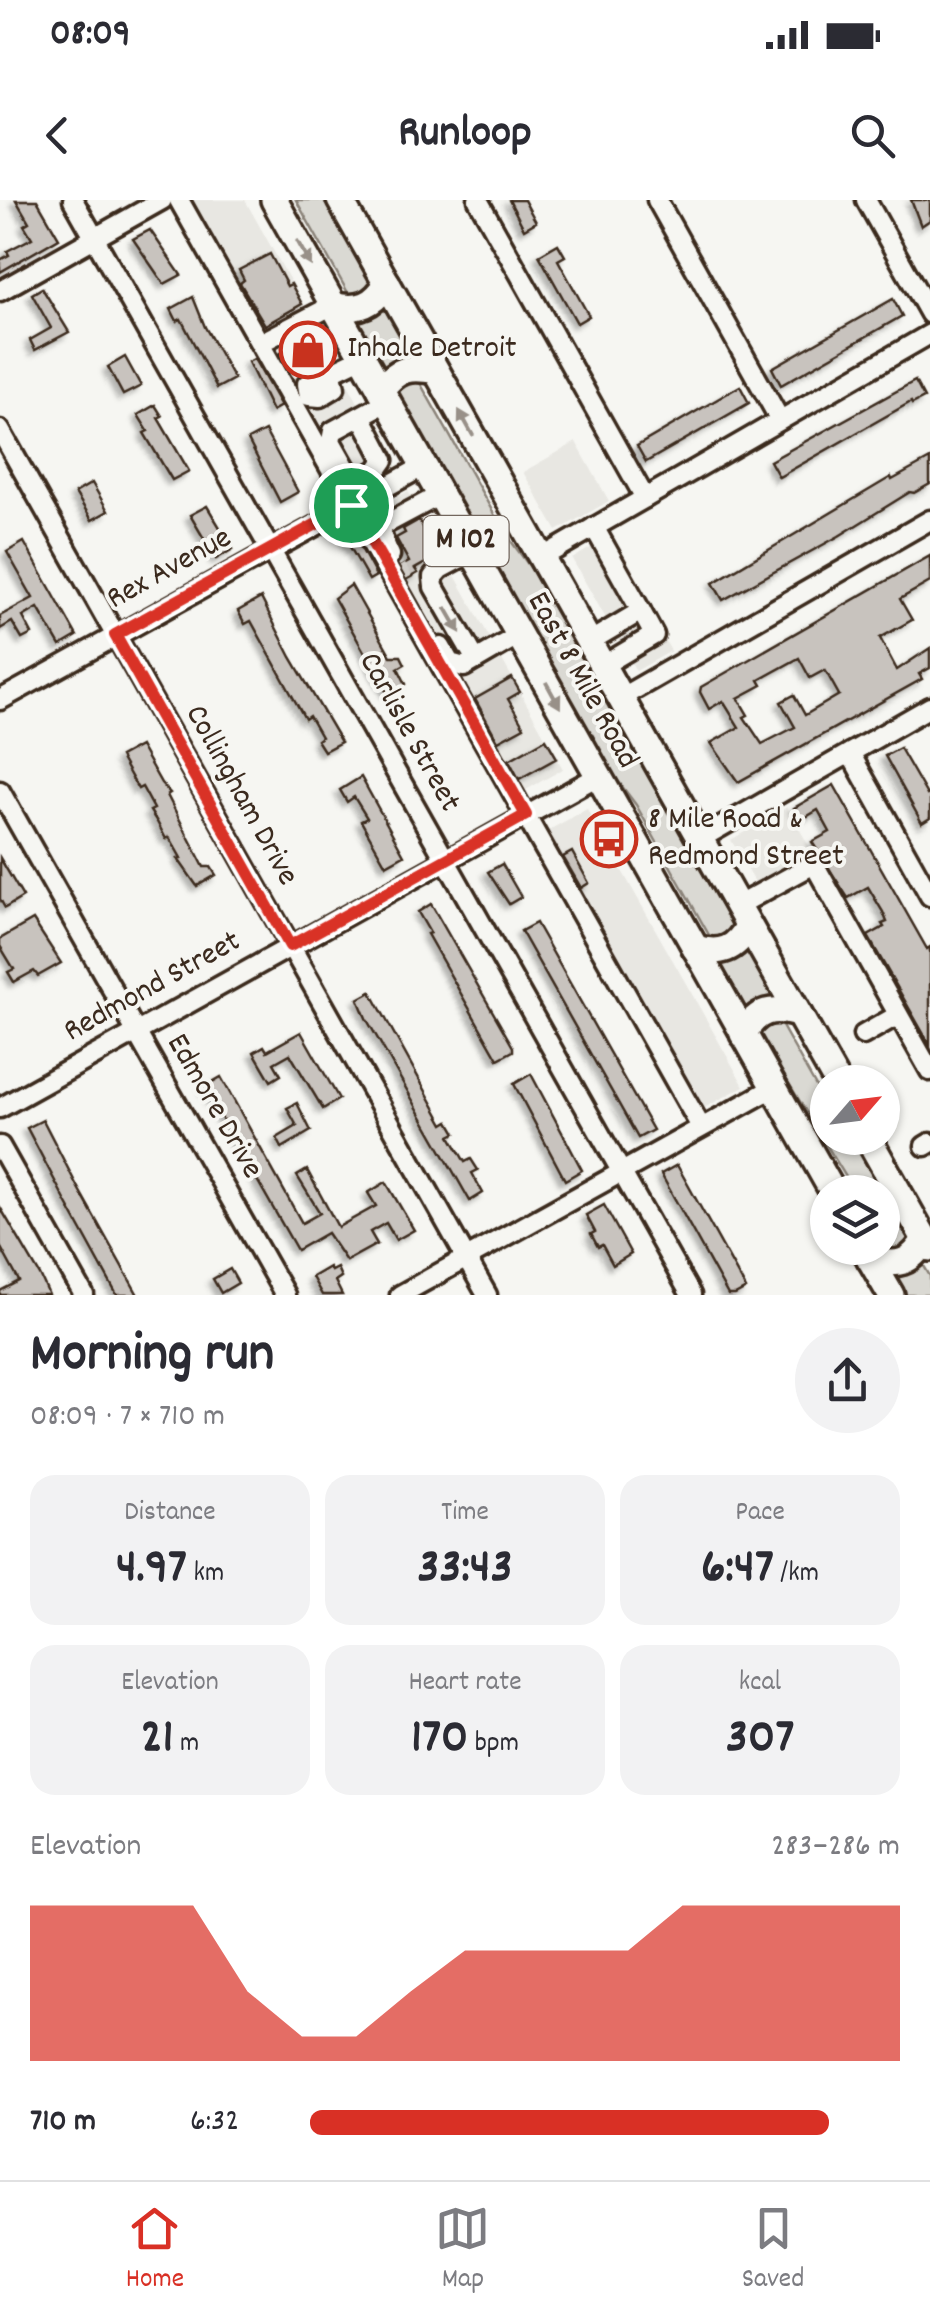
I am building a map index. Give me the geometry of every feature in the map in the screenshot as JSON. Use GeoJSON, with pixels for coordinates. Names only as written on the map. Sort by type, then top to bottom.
{"type":"FeatureCollection","features":[{"type":"Feature","properties":{"kind":"highway","name":"East 8 Mile Road"},"geometry":{"type":"LineString","coordinates":[[274,200],[823,1175]]}},
{"type":"Feature","properties":{"kind":"highway","name":"East 8 Mile Road"},"geometry":{"type":"LineString","coordinates":[[340,200],[827,1065]]}},
{"type":"Feature","properties":{"kind":"highway"},"geometry":{"type":"LineString","coordinates":[[333,305],[367,305],[377,299],[387,283]]}},
{"type":"Feature","properties":{"kind":"highway"},"geometry":{"type":"LineString","coordinates":[[385,396],[402,369],[436,371]]}},
{"type":"Feature","properties":{"kind":"highway"},"geometry":{"type":"LineString","coordinates":[[695,948],[724,951],[739,942],[743,916]]}},
{"type":"Feature","properties":{"kind":"highway"},"geometry":{"type":"LineString","coordinates":[[743,1034],[764,1011],[780,1009],[798,1014]]}},
{"type":"Feature","properties":{"kind":"highway"},"geometry":{"type":"LineString","coordinates":[[878,1155],[928,1243],[900,1262]]}},
{"type":"Feature","properties":{"kind":"highway"},"geometry":{"type":"LineString","coordinates":[[874,1265],[891,1295]]}},
{"type":"Feature","properties":{"kind":"street","name":"Carlisle Street"},"geometry":{"type":"LineString","coordinates":[[73,200],[691,1295]]}},
{"type":"Feature","properties":{"kind":"street"},"geometry":{"type":"LineString","coordinates":[[0,291],[162,200]]}},
{"type":"Feature","properties":{"kind":"street"},"geometry":{"type":"LineString","coordinates":[[179,200],[381,531],[450,663],[464,667],[519,635]]}},
{"type":"Feature","properties":{"kind":"street"},"geometry":{"type":"LineString","coordinates":[[478,200],[645,498]]}},
{"type":"Feature","properties":{"kind":"street"},"geometry":{"type":"LineString","coordinates":[[657,200],[780,420]]}},
{"type":"Feature","properties":{"kind":"street"},"geometry":{"type":"LineString","coordinates":[[866,200],[930,314]]}},
{"type":"Feature","properties":{"kind":"street"},"geometry":{"type":"LineString","coordinates":[[268,339],[333,305]]}},
{"type":"Feature","properties":{"kind":"street"},"geometry":{"type":"LineString","coordinates":[[541,558],[930,334]]}},
{"type":"Feature","properties":{"kind":"street"},"geometry":{"type":"LineString","coordinates":[[332,374],[363,357]]}},
{"type":"Feature","properties":{"kind":"street"},"geometry":{"type":"LineString","coordinates":[[385,396],[333,432],[331,441],[526,815],[701,1127]]}},
{"type":"Feature","properties":{"kind":"street"},"geometry":{"type":"LineString","coordinates":[[357,495],[384,460],[361,416]]}},
{"type":"Feature","properties":{"kind":"street","name":"Collingham Drive"},"geometry":{"type":"LineString","coordinates":[[0,430],[488,1295]]}},
{"type":"Feature","properties":{"kind":"street","name":"Rex Avenue"},"geometry":{"type":"LineString","coordinates":[[0,700],[270,549],[357,495],[424,466]]}},
{"type":"Feature","properties":{"kind":"street"},"geometry":{"type":"LineString","coordinates":[[381,531],[440,495]]}},
{"type":"Feature","properties":{"kind":"street"},"geometry":{"type":"LineString","coordinates":[[620,698],[930,520]]}},
{"type":"Feature","properties":{"kind":"street"},"geometry":{"type":"LineString","coordinates":[[594,527],[654,635],[602,666]]}},
{"type":"Feature","properties":{"kind":"street"},"geometry":{"type":"LineString","coordinates":[[381,531],[380,546],[404,591],[414,599]]}},
{"type":"Feature","properties":{"kind":"street"},"geometry":{"type":"LineString","coordinates":[[472,552],[432,578],[476,660]]}},
{"type":"Feature","properties":{"kind":"street"},"geometry":{"type":"LineString","coordinates":[[588,642],[641,611]]}},
{"type":"Feature","properties":{"kind":"street"},"geometry":{"type":"LineString","coordinates":[[700,840],[930,707]]}},
{"type":"Feature","properties":{"kind":"street"},"geometry":{"type":"LineString","coordinates":[[850,753],[930,896]]}},
{"type":"Feature","properties":{"kind":"street","name":"Redmond Street"},"geometry":{"type":"LineString","coordinates":[[0,1108],[598,776]]}},
{"type":"Feature","properties":{"kind":"street","name":"Edmore Drive"},"geometry":{"type":"LineString","coordinates":[[0,791],[285,1295]]}},
{"type":"Feature","properties":{"kind":"street"},"geometry":{"type":"LineString","coordinates":[[743,916],[814,864],[930,1072]]}},
{"type":"Feature","properties":{"kind":"street"},"geometry":{"type":"LineString","coordinates":[[864,1035],[898,1015]]}},
{"type":"Feature","properties":{"kind":"street"},"geometry":{"type":"LineString","coordinates":[[400,1295],[773,1088]]}},
{"type":"Feature","properties":{"kind":"street"},"geometry":{"type":"LineString","coordinates":[[0,1146],[84,1295]]}},
{"type":"Feature","properties":{"kind":"shaded area"},"geometry":{"type":"Polygon","coordinates":[[[194,200],[245,200],[393,465],[345,491],[185,205],[194,200]]]}},
{"type":"Feature","properties":{"kind":"shaded area"},"geometry":{"type":"Polygon","coordinates":[[[296,200],[324,200],[370,280],[368,294],[351,296],[347,291],[296,200]]]}},
{"type":"Feature","properties":{"kind":"shaded area"},"geometry":{"type":"Polygon","coordinates":[[[384,307],[412,357],[385,369],[357,319],[384,307]]]}},
{"type":"Feature","properties":{"kind":"shaded area"},"geometry":{"type":"Polygon","coordinates":[[[400,380],[419,381],[503,530],[530,567],[729,920],[733,929],[730,937],[713,939],[709,935],[636,805],[609,769],[398,393],[400,380]]]}},
{"type":"Feature","properties":{"kind":"shaded area"},"geometry":{"type":"Polygon","coordinates":[[[576,442],[609,501],[557,531],[523,472],[576,442]]]}},
{"type":"Feature","properties":{"kind":"shaded area"},"geometry":{"type":"Polygon","coordinates":[[[408,491],[563,769],[517,795],[360,519],[408,491]]]}},
{"type":"Feature","properties":{"kind":"shaded area"},"geometry":{"type":"Polygon","coordinates":[[[607,538],[671,651],[636,671],[572,559],[607,538]]]}},
{"type":"Feature","properties":{"kind":"shaded area"},"geometry":{"type":"Polygon","coordinates":[[[787,807],[814,855],[757,886],[731,840],[787,807]]]}},
{"type":"Feature","properties":{"kind":"shaded area"},"geometry":{"type":"Polygon","coordinates":[[[587,809],[744,1086],[695,1113],[529,841],[587,809]]]}},
{"type":"Feature","properties":{"kind":"shaded area"},"geometry":{"type":"Polygon","coordinates":[[[746,950],[773,997],[747,1011],[719,962],[746,950]]]}},
{"type":"Feature","properties":{"kind":"shaded area"},"geometry":{"type":"Polygon","coordinates":[[[779,1021],[810,1076],[810,1118],[760,1036],[760,1026],[779,1021]]]}},
{"type":"Feature","properties":{"kind":"shaded area"},"geometry":{"type":"Polygon","coordinates":[[[832,1155],[861,1155],[872,1175],[845,1175],[832,1155]]]}},
{"type":"Feature","properties":{"kind":"shaded area"},"geometry":{"type":"Polygon","coordinates":[[[900,1223],[909,1242],[906,1249],[900,1250],[900,1223]]]}},
{"type":"Feature","properties":{"kind":"shaded area"},"geometry":{"type":"Polygon","coordinates":[[[921,1261],[930,1276],[930,1295],[906,1295],[895,1275],[921,1261]]]}},
{"type":"Feature","properties":{"kind":"building"},"geometry":{"type":"Polygon","coordinates":[[[16,200],[37,200],[59,238],[0,272],[0,260],[9,255],[7,251],[32,238],[24,225],[29,222],[16,200]]]}},
{"type":"Feature","properties":{"kind":"building"},"geometry":{"type":"Polygon","coordinates":[[[509,200],[524,200],[536,222],[524,229],[509,200]]]}},
{"type":"Feature","properties":{"kind":"building"},"geometry":{"type":"Polygon","coordinates":[[[911,200],[930,200],[930,220],[921,226],[911,200]]]}},
{"type":"Feature","properties":{"kind":"building"},"geometry":{"type":"Polygon","coordinates":[[[150,230],[181,275],[164,284],[133,239],[150,230]]]}},
{"type":"Feature","properties":{"kind":"building"},"geometry":{"type":"Polygon","coordinates":[[[558,244],[565,256],[558,260],[589,316],[577,323],[539,255],[558,244]]]}},
{"type":"Feature","properties":{"kind":"building"},"geometry":{"type":"Polygon","coordinates":[[[270,254],[302,304],[265,325],[240,283],[244,280],[239,270],[270,254]]]}},
{"type":"Feature","properties":{"kind":"building"},"geometry":{"type":"Polygon","coordinates":[[[42,288],[69,332],[35,350],[30,340],[51,328],[32,294],[42,288]]]}},
{"type":"Feature","properties":{"kind":"building"},"geometry":{"type":"Polygon","coordinates":[[[193,297],[234,379],[217,388],[181,319],[177,321],[171,309],[193,297]]]}},
{"type":"Feature","properties":{"kind":"building"},"geometry":{"type":"Polygon","coordinates":[[[893,299],[902,316],[781,385],[772,368],[893,299]]]}},
{"type":"Feature","properties":{"kind":"building"},"geometry":{"type":"Polygon","coordinates":[[[318,332],[329,350],[291,371],[281,353],[318,332]]]}},
{"type":"Feature","properties":{"kind":"building"},"geometry":{"type":"Polygon","coordinates":[[[125,357],[141,386],[123,395],[108,367],[125,357]]]}},
{"type":"Feature","properties":{"kind":"building"},"geometry":{"type":"Polygon","coordinates":[[[254,359],[281,406],[272,411],[248,362],[254,359]]]}},
{"type":"Feature","properties":{"kind":"building"},"geometry":{"type":"Polygon","coordinates":[[[915,381],[924,398],[779,477],[770,461],[915,381]]]}},
{"type":"Feature","properties":{"kind":"building"},"geometry":{"type":"Polygon","coordinates":[[[740,386],[749,403],[646,462],[637,446],[740,386]]]}},
{"type":"Feature","properties":{"kind":"building"},"geometry":{"type":"Polygon","coordinates":[[[155,405],[162,416],[158,418],[189,471],[172,480],[144,433],[148,431],[138,415],[155,405]]]}},
{"type":"Feature","properties":{"kind":"building"},"geometry":{"type":"Polygon","coordinates":[[[265,431],[298,492],[280,502],[248,440],[265,431]]]}},
{"type":"Feature","properties":{"kind":"building"},"geometry":{"type":"Polygon","coordinates":[[[930,459],[930,484],[723,600],[713,583],[891,477],[892,480],[930,459]]]}},
{"type":"Feature","properties":{"kind":"building"},"geometry":{"type":"Polygon","coordinates":[[[92,483],[108,511],[92,520],[75,493],[92,483]]]}},
{"type":"Feature","properties":{"kind":"building"},"geometry":{"type":"Polygon","coordinates":[[[207,506],[233,549],[216,559],[190,515],[207,506]]]}},
{"type":"Feature","properties":{"kind":"building"},"geometry":{"type":"Polygon","coordinates":[[[419,520],[426,532],[430,530],[443,553],[415,569],[418,573],[407,579],[400,567],[409,562],[396,538],[419,520]]]}},
{"type":"Feature","properties":{"kind":"building"},"geometry":{"type":"Polygon","coordinates":[[[350,528],[376,576],[369,580],[342,533],[350,528]]]}},
{"type":"Feature","properties":{"kind":"building"},"geometry":{"type":"Polygon","coordinates":[[[24,542],[77,636],[60,646],[38,608],[23,617],[32,634],[22,639],[12,622],[0,629],[0,616],[33,598],[7,552],[24,542]]]}},
{"type":"Feature","properties":{"kind":"building"},"geometry":{"type":"Polygon","coordinates":[[[930,556],[930,582],[900,599],[912,620],[880,638],[897,670],[930,648],[930,668],[919,674],[922,679],[738,782],[711,743],[739,727],[723,701],[709,709],[701,687],[930,556]],[[799,658],[759,680],[762,685],[738,698],[748,715],[744,717],[762,744],[795,727],[781,702],[794,695],[805,715],[839,695],[825,670],[810,678],[799,658]]]}},
{"type":"Feature","properties":{"kind":"building"},"geometry":{"type":"Polygon","coordinates":[[[351,585],[391,656],[401,656],[405,664],[398,668],[406,684],[388,694],[334,598],[351,585]]]}},
{"type":"Feature","properties":{"kind":"building"},"geometry":{"type":"Polygon","coordinates":[[[261,598],[341,742],[324,751],[317,740],[321,737],[309,716],[305,719],[251,621],[245,624],[238,611],[261,598]]]}},
{"type":"Feature","properties":{"kind":"building"},"geometry":{"type":"Polygon","coordinates":[[[512,678],[520,692],[508,699],[524,727],[498,741],[475,699],[512,678]]]}},
{"type":"Feature","properties":{"kind":"building"},"geometry":{"type":"Polygon","coordinates":[[[546,739],[557,758],[519,779],[509,760],[546,739]]]}},
{"type":"Feature","properties":{"kind":"building"},"geometry":{"type":"Polygon","coordinates":[[[140,746],[170,793],[167,795],[204,867],[211,867],[216,875],[197,886],[150,811],[154,809],[142,787],[138,789],[120,757],[140,746]]]}},
{"type":"Feature","properties":{"kind":"building"},"geometry":{"type":"Polygon","coordinates":[[[900,748],[927,795],[930,793],[930,818],[922,823],[885,756],[900,748]]]}},
{"type":"Feature","properties":{"kind":"building"},"geometry":{"type":"Polygon","coordinates":[[[361,777],[404,855],[386,865],[361,821],[367,818],[354,797],[347,802],[340,790],[361,777]]]}},
{"type":"Feature","properties":{"kind":"building"},"geometry":{"type":"Polygon","coordinates":[[[834,785],[927,949],[930,947],[930,1045],[868,936],[884,927],[882,924],[887,922],[883,912],[868,887],[848,898],[812,842],[830,832],[818,810],[801,820],[794,808],[834,785]]]}},
{"type":"Feature","properties":{"kind":"building"},"geometry":{"type":"Polygon","coordinates":[[[572,852],[589,883],[581,888],[563,857],[572,852]]]}},
{"type":"Feature","properties":{"kind":"building"},"geometry":{"type":"Polygon","coordinates":[[[0,858],[23,897],[5,908],[0,899],[0,858]]]}},
{"type":"Feature","properties":{"kind":"building"},"geometry":{"type":"Polygon","coordinates":[[[502,864],[521,897],[509,904],[488,872],[502,864]]]}},
{"type":"Feature","properties":{"kind":"building"},"geometry":{"type":"Polygon","coordinates":[[[431,904],[513,1047],[513,1051],[498,1059],[427,934],[430,933],[418,912],[431,904]]]}},
{"type":"Feature","properties":{"kind":"building"},"geometry":{"type":"Polygon","coordinates":[[[33,920],[61,963],[38,976],[34,971],[14,982],[8,972],[14,969],[0,939],[33,920]]]}},
{"type":"Feature","properties":{"kind":"building"},"geometry":{"type":"Polygon","coordinates":[[[536,923],[653,1130],[638,1138],[521,931],[536,923]]]}},
{"type":"Feature","properties":{"kind":"building"},"geometry":{"type":"Polygon","coordinates":[[[371,992],[444,1124],[449,1121],[456,1133],[450,1136],[465,1162],[471,1159],[478,1170],[472,1173],[483,1193],[470,1201],[366,1018],[358,999],[371,992]]]}},
{"type":"Feature","properties":{"kind":"building"},"geometry":{"type":"Polygon","coordinates":[[[301,1032],[339,1099],[323,1109],[290,1054],[274,1063],[281,1075],[271,1081],[254,1052],[264,1046],[267,1051],[301,1032]]]}},
{"type":"Feature","properties":{"kind":"building"},"geometry":{"type":"Polygon","coordinates":[[[531,1074],[582,1170],[565,1180],[514,1084],[531,1074]]]}},
{"type":"Feature","properties":{"kind":"building"},"geometry":{"type":"Polygon","coordinates":[[[221,1077],[302,1223],[320,1213],[297,1176],[307,1170],[338,1227],[376,1206],[368,1193],[386,1182],[414,1230],[396,1240],[386,1223],[370,1232],[377,1244],[346,1261],[327,1233],[297,1250],[204,1087],[221,1077]]]}},
{"type":"Feature","properties":{"kind":"building"},"geometry":{"type":"Polygon","coordinates":[[[297,1103],[311,1131],[282,1148],[277,1138],[297,1126],[287,1108],[297,1103]]]}},
{"type":"Feature","properties":{"kind":"building"},"geometry":{"type":"Polygon","coordinates":[[[43,1120],[138,1295],[117,1295],[66,1202],[27,1128],[43,1120]]]}},
{"type":"Feature","properties":{"kind":"building"},"geometry":{"type":"Polygon","coordinates":[[[677,1165],[746,1289],[735,1295],[728,1295],[661,1174],[677,1165]]]}},
{"type":"Feature","properties":{"kind":"building"},"geometry":{"type":"Polygon","coordinates":[[[604,1205],[631,1254],[613,1265],[602,1245],[598,1247],[586,1215],[604,1205]]]}},
{"type":"Feature","properties":{"kind":"building"},"geometry":{"type":"Polygon","coordinates":[[[0,1207],[49,1295],[0,1295],[0,1291],[19,1281],[0,1246],[0,1207]]]}},
{"type":"Feature","properties":{"kind":"building"},"geometry":{"type":"Polygon","coordinates":[[[329,1267],[331,1271],[337,1268],[341,1277],[335,1281],[342,1295],[322,1295],[312,1277],[329,1267]]]}},
{"type":"Feature","properties":{"kind":"building"},"geometry":{"type":"Polygon","coordinates":[[[230,1269],[238,1283],[221,1293],[213,1279],[230,1269]]]}},
{"type":"Feature","properties":{"kind":"tunnel"},"geometry":{"type":"LineString","coordinates":[[397,568],[404,580]]}},
{"type":"Feature","properties":{"kind":"place","name":"Inhale Detroit"},"geometry":{"type":"Point","coordinates":[308,350]}},
{"type":"Feature","properties":{"kind":"place","name":"8 Mile Road & Redmond Street"},"geometry":{"type":"Point","coordinates":[609,839]}},
{"type":"Feature","properties":{"kind":"route"},"geometry":{"type":"LineString","coordinates":[[351,505],[526,815],[290,946],[115,635],[351,505]]}}]}
